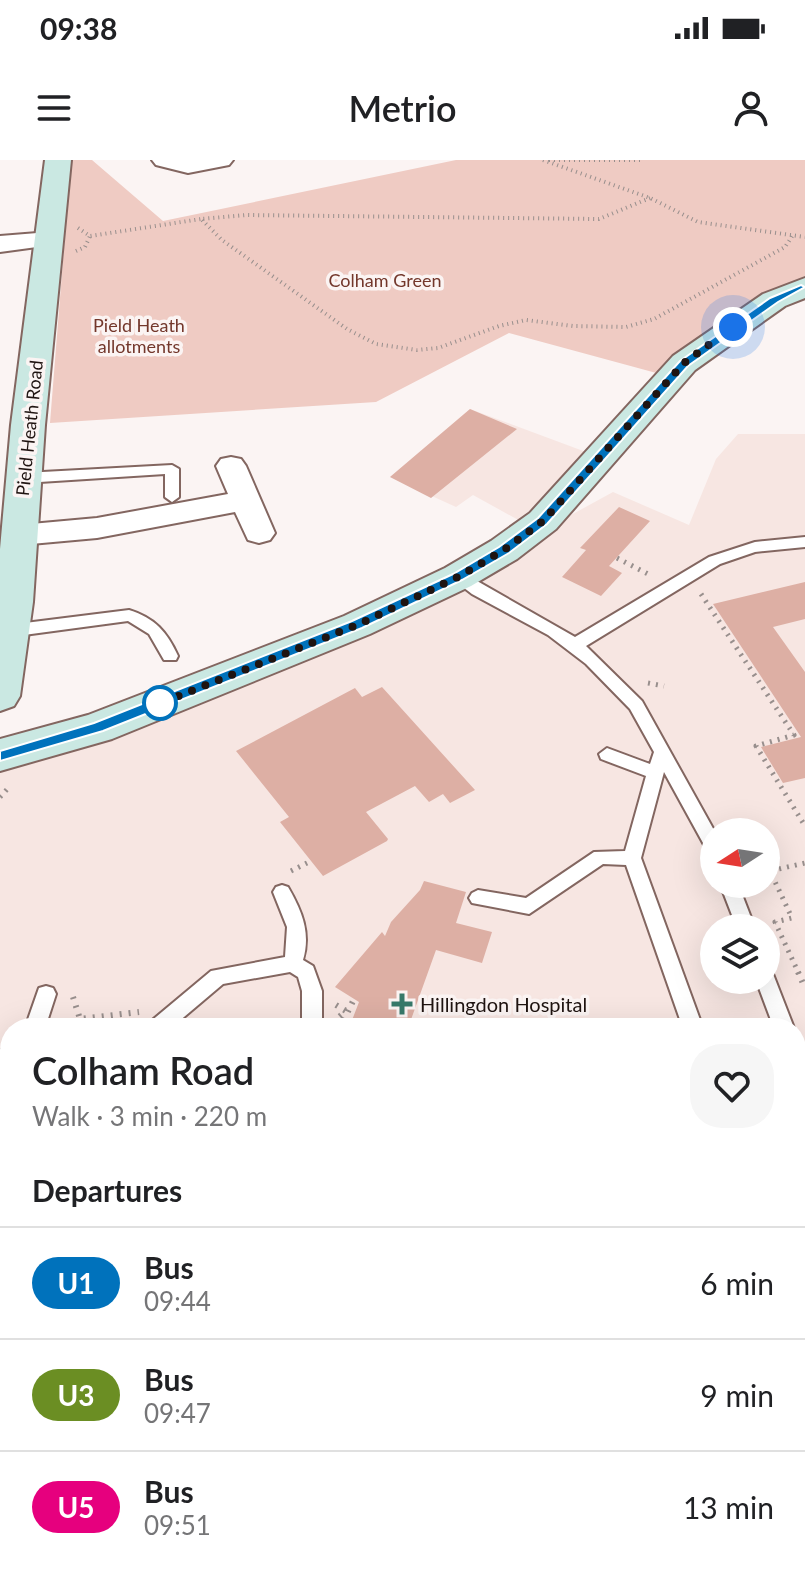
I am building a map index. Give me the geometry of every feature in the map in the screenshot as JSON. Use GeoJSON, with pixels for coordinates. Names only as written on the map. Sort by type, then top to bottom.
{"type":"FeatureCollection","features":[{"type":"Feature","properties":{"kind":"street","name":"Pield Heath Road"},"geometry":{"type":"LineString","coordinates":[[0,696],[24,478],[59,233],[58,160]]}},
{"type":"Feature","properties":{"kind":"street"},"geometry":{"type":"LineString","coordinates":[[164,160],[188,166],[221,160]]}},
{"type":"Feature","properties":{"kind":"street"},"geometry":{"type":"LineString","coordinates":[[0,244],[59,233]]}},
{"type":"Feature","properties":{"kind":"street"},"geometry":{"type":"LineString","coordinates":[[0,755],[112,722],[357,625],[458,577],[504,550],[543,521],[692,356],[774,300],[805,287]]}},
{"type":"Feature","properties":{"kind":"street"},"geometry":{"type":"LineString","coordinates":[[231,466],[259,533]]}},
{"type":"Feature","properties":{"kind":"street"},"geometry":{"type":"LineString","coordinates":[[20,535],[97,528],[244,501]]}},
{"type":"Feature","properties":{"kind":"lane"},"geometry":{"type":"LineString","coordinates":[[24,478],[172,469],[172,497]]}},
{"type":"Feature","properties":{"kind":"lane"},"geometry":{"type":"LineString","coordinates":[[573,646],[635,610],[668,584],[722,556],[755,546],[805,542]]}},
{"type":"Feature","properties":{"kind":"lane"},"geometry":{"type":"LineString","coordinates":[[458,577],[497,604],[543,624],[603,669],[636,705],[700,822]]}},
{"type":"Feature","properties":{"kind":"lane"},"geometry":{"type":"LineString","coordinates":[[8,612],[129,615],[147,621],[161,634],[170,656]]}},
{"type":"Feature","properties":{"kind":"lane"},"geometry":{"type":"LineString","coordinates":[[607,754],[656,773]]}},
{"type":"Feature","properties":{"kind":"lane"},"geometry":{"type":"LineString","coordinates":[[661,754],[632,858],[689,1018]]}},
{"type":"Feature","properties":{"kind":"lane"},"geometry":{"type":"LineString","coordinates":[[478,898],[529,906],[600,857],[632,858]]}},
{"type":"Feature","properties":{"kind":"lane"},"geometry":{"type":"LineString","coordinates":[[282,892],[295,914],[299,948],[292,964]]}},
{"type":"Feature","properties":{"kind":"lane"},"geometry":{"type":"LineString","coordinates":[[169,1018],[218,977],[292,964],[306,972],[312,991],[312,1018]]}},
{"type":"Feature","properties":{"kind":"lane"},"geometry":{"type":"LineString","coordinates":[[38,1018],[46,994]]}},
{"type":"Feature","properties":{"kind":"lane"},"geometry":{"type":"LineString","coordinates":[[771,994],[780,1018]]}},
{"type":"Feature","properties":{"kind":"path"},"geometry":{"type":"LineString","coordinates":[[544,160],[642,160]]}},
{"type":"Feature","properties":{"kind":"path"},"geometry":{"type":"LineString","coordinates":[[544,160],[650,198],[698,222],[805,237]]}},
{"type":"Feature","properties":{"kind":"path"},"geometry":{"type":"LineString","coordinates":[[59,233],[77,228],[90,236],[246,215],[599,219],[650,198]]}},
{"type":"Feature","properties":{"kind":"path"},"geometry":{"type":"LineString","coordinates":[[201,219],[222,240],[347,329],[376,344],[417,350],[438,348],[499,326],[526,320],[573,326],[626,327],[654,319],[785,247],[793,235]]}},
{"type":"Feature","properties":{"kind":"path"},"geometry":{"type":"LineString","coordinates":[[617,558],[668,584]]}},
{"type":"Feature","properties":{"kind":"path"},"geometry":{"type":"LineString","coordinates":[[698,590],[753,668],[794,735],[756,746],[805,826]]}},
{"type":"Feature","properties":{"kind":"path"},"geometry":{"type":"LineString","coordinates":[[642,681],[664,686]]}},
{"type":"Feature","properties":{"kind":"path"},"geometry":{"type":"LineString","coordinates":[[805,863],[770,871],[792,918],[775,922],[805,988]]}},
{"type":"Feature","properties":{"kind":"path"},"geometry":{"type":"LineString","coordinates":[[70,990],[80,1018]]}},
{"type":"Feature","properties":{"kind":"path"},"geometry":{"type":"LineString","coordinates":[[345,1018],[354,999]]}},
{"type":"Feature","properties":{"kind":"path"},"geometry":{"type":"LineString","coordinates":[[88,1018],[183,1006]]}},
{"type":"Feature","properties":{"kind":"shaded area"},"geometry":{"type":"Polygon","coordinates":[[[470,409],[594,455],[531,527],[473,495],[456,507],[390,477],[470,409]]]}},
{"type":"Feature","properties":{"kind":"shaded area","name":"Hillingdon Hospital"},"geometry":{"type":"Polygon","coordinates":[[[738,434],[805,434],[805,1018],[0,1018],[0,755],[458,577],[613,492],[689,525],[716,459],[738,434]]]}},
{"type":"Feature","properties":{"kind":"green space","name":"Colham Green"},"geometry":{"type":"Polygon","coordinates":[[[71,160],[92,160],[163,221],[456,160],[805,160],[805,276],[743,309],[660,374],[509,333],[376,402],[50,423],[71,160]]]}},
{"type":"Feature","properties":{"kind":"building"},"geometry":{"type":"Polygon","coordinates":[[[470,409],[517,429],[431,498],[390,477],[470,409]]]}},
{"type":"Feature","properties":{"kind":"building"},"geometry":{"type":"Polygon","coordinates":[[[619,507],[650,521],[609,566],[622,573],[601,596],[562,577],[586,550],[580,548],[619,507]]]}},
{"type":"Feature","properties":{"kind":"building"},"geometry":{"type":"Polygon","coordinates":[[[805,582],[805,619],[773,627],[805,672],[805,778],[783,783],[761,747],[801,737],[713,604],[805,582]]]}},
{"type":"Feature","properties":{"kind":"building"},"geometry":{"type":"Polygon","coordinates":[[[382,687],[475,790],[450,803],[443,794],[429,802],[415,786],[366,812],[387,841],[323,876],[280,822],[289,817],[236,751],[355,688],[362,697],[382,687]]]}},
{"type":"Feature","properties":{"kind":"building"},"geometry":{"type":"Polygon","coordinates":[[[424,881],[466,892],[456,923],[492,932],[482,963],[436,950],[412,1018],[353,1018],[359,1002],[335,987],[382,932],[385,936],[391,922],[420,890],[424,881]]]}},
{"type":"Feature","properties":{"kind":"bus line","name":"U1"},"geometry":{"type":"LineString","coordinates":[[0,755],[98,728],[357,625],[458,577],[504,550],[543,521],[684,363],[774,300],[805,287]]}},
{"type":"Feature","properties":{"kind":"place","name":"Hillingdon Hospital"},"geometry":{"type":"Point","coordinates":[402,1004]}},
{"type":"Feature","properties":{"kind":"route"},"geometry":{"type":"LineString","coordinates":[[160,703],[156,705],[357,625],[458,577],[504,550],[543,521],[684,363],[733,327]]}},
{"type":"Feature","properties":{"kind":"park label","name":"Pield Heath allotments"},"geometry":{"type":"Point","coordinates":[139,335]}}]}
